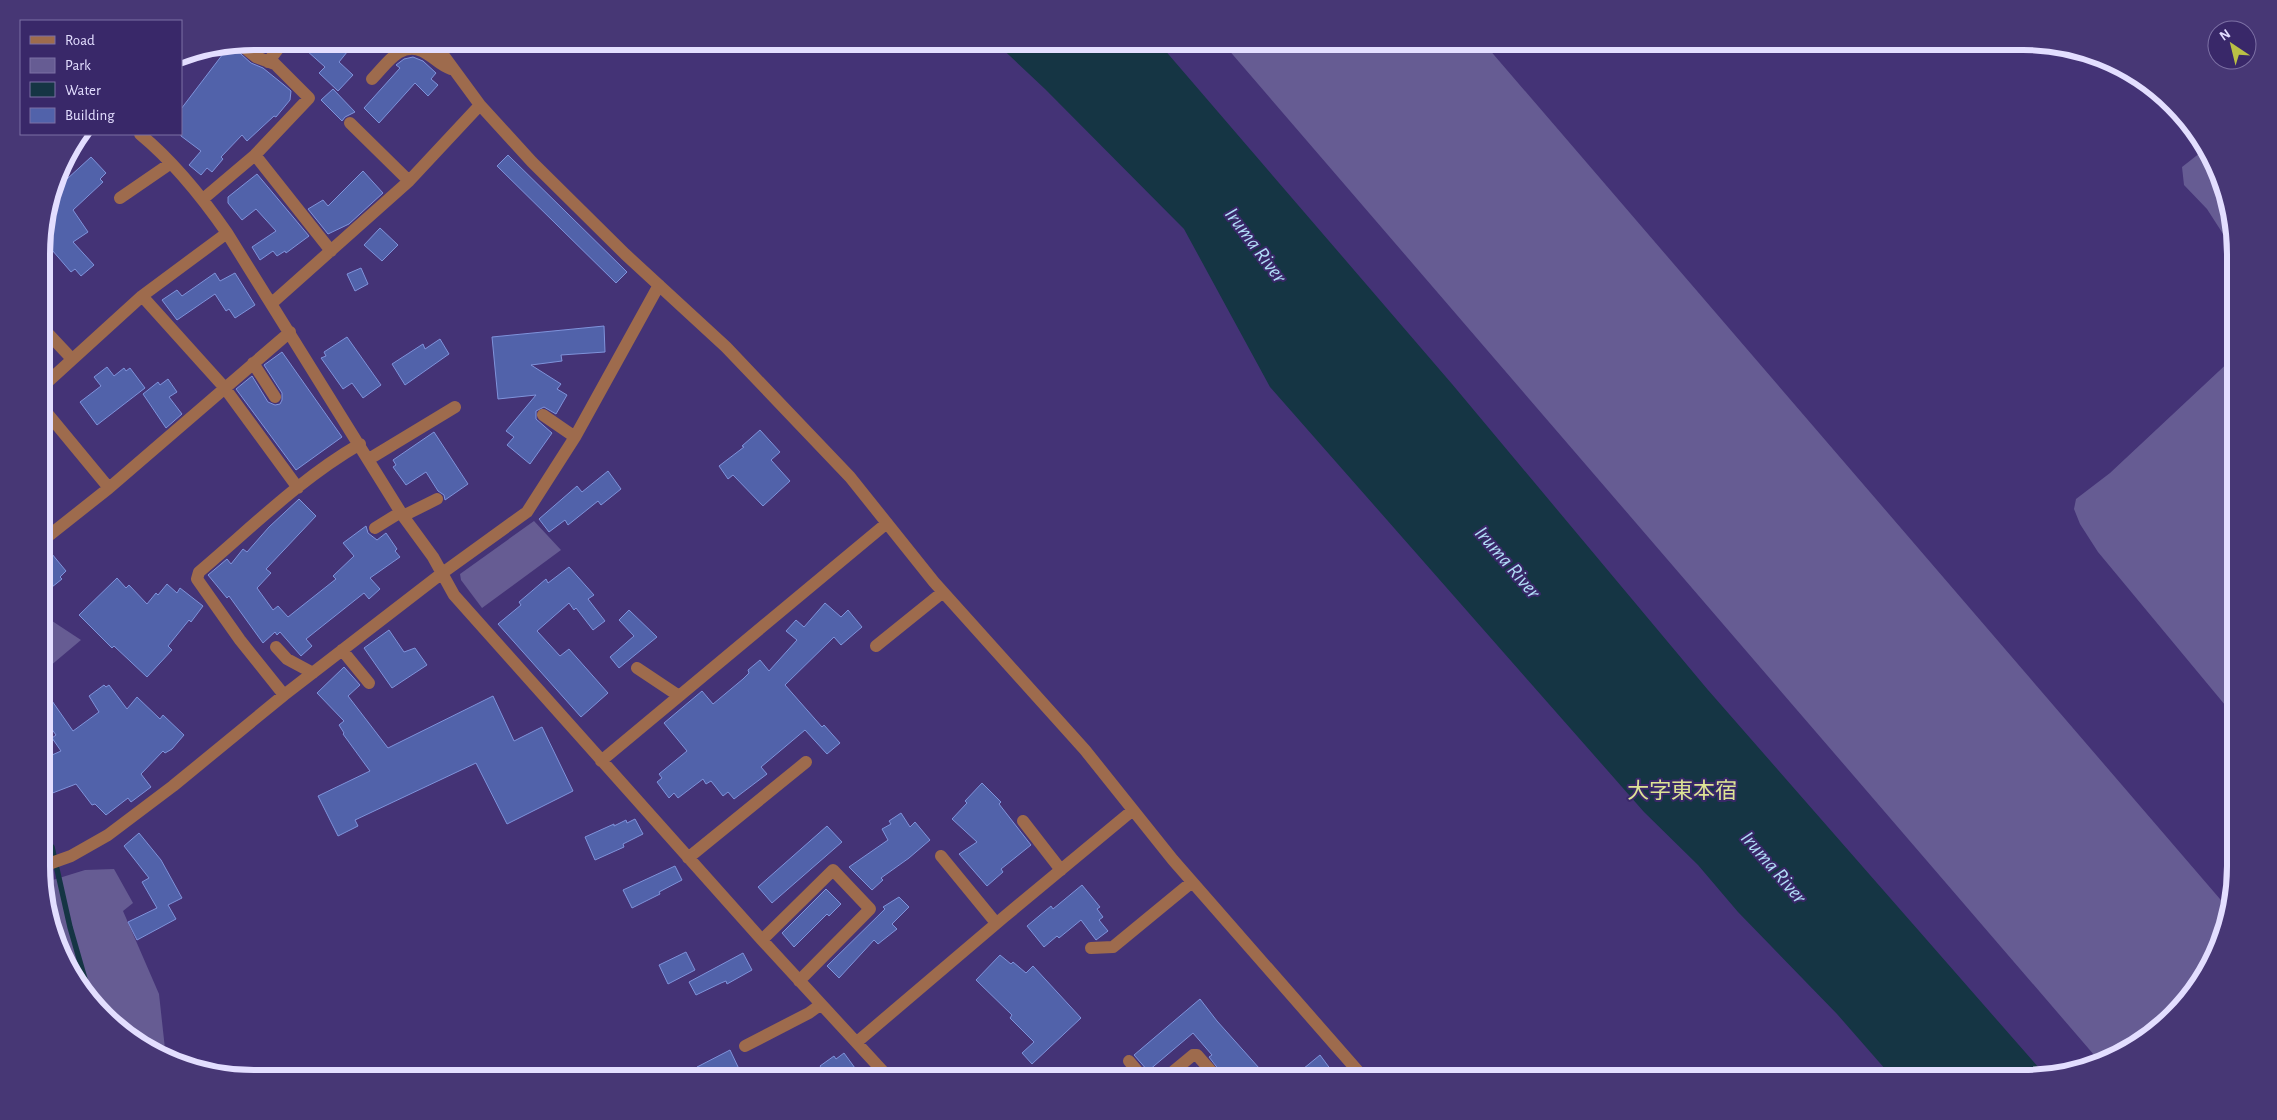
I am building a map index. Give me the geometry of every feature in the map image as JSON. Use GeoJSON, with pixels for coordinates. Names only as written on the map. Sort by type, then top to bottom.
{"type":"FeatureCollection","features":[{"type":"Feature","properties":{"kind":"street"},"geometry":{"type":"LineString","coordinates":[[203,199],[255,155],[310,98],[274,64],[256,57],[247,50]]}},
{"type":"Feature","properties":{"kind":"street"},"geometry":{"type":"LineString","coordinates":[[268,62],[277,50]]}},
{"type":"Feature","properties":{"kind":"street"},"geometry":{"type":"LineString","coordinates":[[372,79],[400,50]]}},
{"type":"Feature","properties":{"kind":"street"},"geometry":{"type":"LineString","coordinates":[[418,50],[441,66],[452,69]]}},
{"type":"Feature","properties":{"kind":"street"},"geometry":{"type":"LineString","coordinates":[[439,50],[480,105],[532,162],[733,354],[850,477],[943,592],[1085,750],[1192,882],[1357,1070]]}},
{"type":"Feature","properties":{"kind":"street"},"geometry":{"type":"LineString","coordinates":[[272,303],[409,181],[480,105]]}},
{"type":"Feature","properties":{"kind":"street"},"geometry":{"type":"LineString","coordinates":[[350,123],[409,181]]}},
{"type":"Feature","properties":{"kind":"street"},"geometry":{"type":"LineString","coordinates":[[141,135],[171,163],[203,199],[272,303],[402,514],[433,557],[454,595],[820,1005],[882,1070]]}},
{"type":"Feature","properties":{"kind":"street"},"geometry":{"type":"LineString","coordinates":[[255,155],[331,251]]}},
{"type":"Feature","properties":{"kind":"street"},"geometry":{"type":"LineString","coordinates":[[120,198],[171,163]]}},
{"type":"Feature","properties":{"kind":"street"},"geometry":{"type":"LineString","coordinates":[[50,380],[142,296],[226,233]]}},
{"type":"Feature","properties":{"kind":"street"},"geometry":{"type":"LineString","coordinates":[[50,863],[70,856],[108,835],[173,786],[342,650],[441,574],[527,512],[575,436],[659,285]]}},
{"type":"Feature","properties":{"kind":"street"},"geometry":{"type":"LineString","coordinates":[[142,296],[224,387],[298,488]]}},
{"type":"Feature","properties":{"kind":"street"},"geometry":{"type":"LineString","coordinates":[[50,535],[108,488],[290,332]]}},
{"type":"Feature","properties":{"kind":"street"},"geometry":{"type":"LineString","coordinates":[[50,335],[72,359]]}},
{"type":"Feature","properties":{"kind":"street"},"geometry":{"type":"LineString","coordinates":[[253,363],[275,397]]}},
{"type":"Feature","properties":{"kind":"street"},"geometry":{"type":"LineString","coordinates":[[369,459],[455,407]]}},
{"type":"Feature","properties":{"kind":"street"},"geometry":{"type":"LineString","coordinates":[[542,415],[575,436]]}},
{"type":"Feature","properties":{"kind":"street"},"geometry":{"type":"LineString","coordinates":[[50,417],[108,488]]}},
{"type":"Feature","properties":{"kind":"street"},"geometry":{"type":"LineString","coordinates":[[284,695],[240,640],[197,579],[199,572],[298,488],[343,454],[360,444]]}},
{"type":"Feature","properties":{"kind":"street"},"geometry":{"type":"LineString","coordinates":[[375,528],[437,499]]}},
{"type":"Feature","properties":{"kind":"street"},"geometry":{"type":"LineString","coordinates":[[601,761],[887,524]]}},
{"type":"Feature","properties":{"kind":"street"},"geometry":{"type":"LineString","coordinates":[[876,646],[943,592]]}},
{"type":"Feature","properties":{"kind":"street"},"geometry":{"type":"LineString","coordinates":[[276,647],[287,659],[313,673]]}},
{"type":"Feature","properties":{"kind":"street"},"geometry":{"type":"LineString","coordinates":[[342,650],[368,683]]}},
{"type":"Feature","properties":{"kind":"street"},"geometry":{"type":"LineString","coordinates":[[637,668],[679,696]]}},
{"type":"Feature","properties":{"kind":"street"},"geometry":{"type":"LineString","coordinates":[[688,858],[806,762]]}},
{"type":"Feature","properties":{"kind":"street"},"geometry":{"type":"LineString","coordinates":[[857,1042],[996,923],[1133,810]]}},
{"type":"Feature","properties":{"kind":"street"},"geometry":{"type":"LineString","coordinates":[[1023,820],[1061,870]]}},
{"type":"Feature","properties":{"kind":"street"},"geometry":{"type":"LineString","coordinates":[[941,856],[996,923]]}},
{"type":"Feature","properties":{"kind":"street"},"geometry":{"type":"LineString","coordinates":[[762,940],[832,870],[870,909],[799,981]]}},
{"type":"Feature","properties":{"kind":"street"},"geometry":{"type":"LineString","coordinates":[[1091,948],[1113,947],[1192,882]]}},
{"type":"Feature","properties":{"kind":"street"},"geometry":{"type":"LineString","coordinates":[[745,1046],[809,1013],[820,1005]]}},
{"type":"Feature","properties":{"kind":"street"},"geometry":{"type":"LineString","coordinates":[[1174,1070],[1193,1055],[1198,1055],[1211,1070]]}},
{"type":"Feature","properties":{"kind":"street"},"geometry":{"type":"LineString","coordinates":[[1128,1061],[1136,1070]]}},
{"type":"Feature","properties":{"kind":"green space"},"geometry":{"type":"Polygon","coordinates":[[[1229,50],[1490,50],[2223,903],[2216,932],[2206,956],[2193,979],[2176,1001],[2158,1019],[2136,1036],[2095,1056],[1229,50]]]}},
{"type":"Feature","properties":{"kind":"green space"},"geometry":{"type":"Polygon","coordinates":[[[2200,153],[2220,201],[2227,240],[2207,209],[2184,185],[2182,167],[2200,153]]]}},
{"type":"Feature","properties":{"kind":"green space"},"geometry":{"type":"Polygon","coordinates":[[[2227,364],[2227,707],[2098,552],[2080,524],[2074,509],[2076,499],[2110,473],[2227,364]]]}},
{"type":"Feature","properties":{"kind":"green space"},"geometry":{"type":"Polygon","coordinates":[[[534,521],[561,550],[482,608],[461,580],[460,574],[534,521]]]}},
{"type":"Feature","properties":{"kind":"green space"},"geometry":{"type":"Polygon","coordinates":[[[50,620],[81,640],[50,666],[50,620]]]}},
{"type":"Feature","properties":{"kind":"green space"},"geometry":{"type":"Polygon","coordinates":[[[114,869],[133,903],[123,911],[159,994],[165,1049],[141,1036],[119,1019],[92,990],[71,956],[57,919],[50,881],[85,870],[114,869]]]}},
{"type":"Feature","properties":{"kind":"water","name":"Iruma River"},"geometry":{"type":"Polygon","coordinates":[[[1004,50],[1165,50],[1452,384],[1708,690],[2040,1069],[1886,1070],[1837,1014],[1738,912],[1698,865],[1644,812],[1270,387],[1184,229],[1004,50]]]}},
{"type":"Feature","properties":{"kind":"water"},"geometry":{"type":"Polygon","coordinates":[[[50,838],[53,845],[50,848],[50,838]]]}},
{"type":"Feature","properties":{"kind":"building"},"geometry":{"type":"Polygon","coordinates":[[[306,50],[349,50],[339,62],[353,75],[338,91],[319,73],[325,67],[306,50]]]}},
{"type":"Feature","properties":{"kind":"building"},"geometry":{"type":"Polygon","coordinates":[[[237,51],[251,63],[263,68],[291,91],[290,100],[276,117],[274,116],[247,141],[242,135],[221,157],[223,159],[212,172],[207,168],[201,175],[189,165],[201,151],[181,136],[182,108],[224,52],[227,52],[237,51]]]}},
{"type":"Feature","properties":{"kind":"building"},"geometry":{"type":"Polygon","coordinates":[[[413,57],[423,61],[436,73],[431,79],[438,85],[428,96],[415,83],[379,123],[364,108],[400,68],[396,65],[404,59],[413,57]]]}},
{"type":"Feature","properties":{"kind":"building"},"geometry":{"type":"Polygon","coordinates":[[[333,89],[355,112],[345,117],[342,121],[321,100],[333,89]]]}},
{"type":"Feature","properties":{"kind":"building"},"geometry":{"type":"Polygon","coordinates":[[[508,155],[627,272],[616,283],[497,166],[508,155]]]}},
{"type":"Feature","properties":{"kind":"building"},"geometry":{"type":"Polygon","coordinates":[[[91,157],[106,173],[100,179],[103,182],[73,210],[88,232],[73,242],[94,265],[81,276],[75,269],[71,272],[52,250],[50,252],[54,214],[63,182],[91,157]]]}},
{"type":"Feature","properties":{"kind":"building"},"geometry":{"type":"Polygon","coordinates":[[[363,171],[383,193],[349,224],[328,234],[308,209],[323,200],[328,206],[363,171]]]}},
{"type":"Feature","properties":{"kind":"building"},"geometry":{"type":"Polygon","coordinates":[[[257,174],[309,236],[286,253],[285,251],[277,256],[273,251],[260,260],[252,247],[276,231],[256,209],[242,220],[228,203],[228,197],[257,174]]]}},
{"type":"Feature","properties":{"kind":"building"},"geometry":{"type":"Polygon","coordinates":[[[380,228],[398,245],[382,261],[364,245],[380,228]]]}},
{"type":"Feature","properties":{"kind":"building"},"geometry":{"type":"Polygon","coordinates":[[[361,268],[368,284],[355,291],[347,274],[361,268]]]}},
{"type":"Feature","properties":{"kind":"building"},"geometry":{"type":"Polygon","coordinates":[[[215,273],[220,281],[235,273],[255,305],[235,318],[229,309],[226,311],[215,294],[177,320],[162,300],[177,290],[182,296],[215,273]]]}},
{"type":"Feature","properties":{"kind":"building"},"geometry":{"type":"Polygon","coordinates":[[[604,326],[605,352],[561,355],[562,361],[531,365],[561,384],[557,389],[567,395],[556,414],[544,407],[536,411],[536,419],[552,433],[530,464],[507,445],[514,437],[506,431],[536,395],[498,399],[492,337],[604,326]]]}},
{"type":"Feature","properties":{"kind":"building"},"geometry":{"type":"Polygon","coordinates":[[[347,337],[381,385],[363,398],[352,383],[343,389],[321,358],[326,356],[324,352],[347,337]]]}},
{"type":"Feature","properties":{"kind":"building"},"geometry":{"type":"Polygon","coordinates":[[[440,339],[449,354],[405,385],[392,364],[423,344],[425,349],[440,339]]]}},
{"type":"Feature","properties":{"kind":"building"},"geometry":{"type":"Polygon","coordinates":[[[282,352],[342,437],[296,470],[236,389],[252,376],[268,402],[275,405],[280,404],[282,393],[264,365],[282,352]]]}},
{"type":"Feature","properties":{"kind":"building"},"geometry":{"type":"Polygon","coordinates":[[[107,367],[114,376],[124,368],[126,371],[130,368],[145,388],[97,425],[80,402],[101,386],[94,377],[107,367]]]}},
{"type":"Feature","properties":{"kind":"building"},"geometry":{"type":"Polygon","coordinates":[[[168,379],[177,392],[169,397],[182,414],[166,428],[143,394],[158,382],[160,385],[168,379]]]}},
{"type":"Feature","properties":{"kind":"building"},"geometry":{"type":"Polygon","coordinates":[[[760,430],[780,452],[771,460],[790,481],[763,506],[733,475],[728,479],[719,466],[744,447],[742,446],[760,430]]]}},
{"type":"Feature","properties":{"kind":"building"},"geometry":{"type":"Polygon","coordinates":[[[434,432],[468,484],[445,500],[444,495],[438,491],[426,472],[406,485],[393,467],[396,465],[393,460],[434,432]]]}},
{"type":"Feature","properties":{"kind":"building"},"geometry":{"type":"Polygon","coordinates":[[[608,471],[621,489],[601,505],[598,501],[568,525],[565,520],[549,532],[539,519],[577,486],[582,492],[608,471]]]}},
{"type":"Feature","properties":{"kind":"building"},"geometry":{"type":"Polygon","coordinates":[[[299,499],[316,516],[266,569],[271,573],[257,588],[273,610],[278,606],[288,617],[336,579],[333,576],[354,556],[343,543],[366,526],[368,533],[377,540],[386,533],[400,557],[370,578],[380,589],[369,599],[364,593],[306,639],[312,646],[301,656],[280,632],[277,635],[275,632],[263,643],[229,596],[227,598],[208,575],[227,559],[231,564],[243,549],[247,552],[269,527],[299,499]]]}},
{"type":"Feature","properties":{"kind":"building"},"geometry":{"type":"Polygon","coordinates":[[[50,552],[66,571],[60,577],[62,579],[50,589],[50,552]]]}},
{"type":"Feature","properties":{"kind":"building"},"geometry":{"type":"Polygon","coordinates":[[[569,567],[594,595],[588,599],[605,621],[593,630],[576,608],[574,610],[569,603],[537,631],[560,656],[569,649],[608,693],[581,717],[498,624],[521,605],[519,602],[546,579],[548,583],[569,567]]]}},
{"type":"Feature","properties":{"kind":"building"},"geometry":{"type":"Polygon","coordinates":[[[117,578],[126,588],[129,585],[147,604],[167,584],[177,593],[180,588],[203,606],[191,622],[189,620],[168,646],[172,650],[147,677],[114,646],[112,648],[79,615],[117,578]]]}},
{"type":"Feature","properties":{"kind":"building"},"geometry":{"type":"Polygon","coordinates":[[[825,603],[841,617],[848,610],[862,627],[841,645],[834,637],[785,685],[822,727],[824,725],[840,743],[827,754],[805,730],[761,767],[767,774],[734,799],[728,792],[723,796],[711,781],[706,784],[703,779],[678,798],[674,793],[669,798],[657,782],[662,778],[659,774],[687,751],[664,723],[702,691],[713,704],[743,679],[749,673],[748,670],[760,660],[769,671],[797,640],[786,631],[796,620],[804,627],[825,603]]]}},
{"type":"Feature","properties":{"kind":"building"},"geometry":{"type":"Polygon","coordinates":[[[629,610],[657,637],[619,668],[610,657],[634,636],[619,620],[629,610]]]}},
{"type":"Feature","properties":{"kind":"building"},"geometry":{"type":"Polygon","coordinates":[[[389,630],[404,652],[415,648],[427,665],[392,688],[364,648],[389,630]]]}},
{"type":"Feature","properties":{"kind":"building"},"geometry":{"type":"Polygon","coordinates":[[[344,667],[360,685],[348,696],[388,748],[493,696],[514,741],[542,727],[573,791],[507,824],[476,763],[355,820],[358,826],[338,836],[318,796],[370,771],[343,734],[339,725],[344,721],[317,693],[344,667]]]}},
{"type":"Feature","properties":{"kind":"building"},"geometry":{"type":"Polygon","coordinates":[[[104,685],[106,687],[109,685],[127,709],[137,697],[160,719],[163,715],[184,735],[172,749],[165,753],[163,751],[141,774],[151,787],[131,802],[128,798],[106,815],[95,804],[92,805],[76,784],[50,794],[50,756],[61,751],[52,738],[56,735],[50,727],[50,698],[73,731],[99,712],[89,696],[104,685]]]}},
{"type":"Feature","properties":{"kind":"building"},"geometry":{"type":"Polygon","coordinates":[[[982,783],[1001,802],[999,804],[1031,845],[1001,869],[1003,872],[987,886],[959,854],[977,842],[952,819],[967,803],[965,801],[982,783]]]}},
{"type":"Feature","properties":{"kind":"building"},"geometry":{"type":"Polygon","coordinates":[[[901,813],[910,827],[915,822],[930,840],[881,878],[883,880],[872,890],[849,867],[888,840],[882,829],[891,824],[889,821],[901,813]]]}},
{"type":"Feature","properties":{"kind":"building"},"geometry":{"type":"Polygon","coordinates":[[[635,819],[643,834],[623,844],[624,847],[595,860],[585,837],[614,824],[614,826],[626,820],[627,823],[635,819]]]}},
{"type":"Feature","properties":{"kind":"building"},"geometry":{"type":"Polygon","coordinates":[[[827,826],[842,842],[772,903],[758,887],[827,826]]]}},
{"type":"Feature","properties":{"kind":"building"},"geometry":{"type":"Polygon","coordinates":[[[139,833],[161,860],[182,898],[168,905],[176,919],[137,940],[128,922],[157,908],[142,882],[149,878],[124,846],[139,833]]]}},
{"type":"Feature","properties":{"kind":"building"},"geometry":{"type":"Polygon","coordinates":[[[675,866],[682,880],[632,908],[623,890],[675,866]]]}},
{"type":"Feature","properties":{"kind":"building"},"geometry":{"type":"Polygon","coordinates":[[[1082,885],[1100,907],[1097,909],[1103,917],[1099,920],[1108,931],[1096,940],[1081,920],[1059,938],[1057,936],[1044,947],[1027,926],[1051,906],[1053,909],[1082,885]]]}},
{"type":"Feature","properties":{"kind":"building"},"geometry":{"type":"Polygon","coordinates":[[[826,889],[841,904],[829,916],[827,914],[794,947],[782,933],[826,889]]]}},
{"type":"Feature","properties":{"kind":"building"},"geometry":{"type":"Polygon","coordinates":[[[899,897],[909,907],[892,924],[897,929],[878,944],[874,940],[839,978],[827,966],[885,909],[883,907],[899,897]]]}},
{"type":"Feature","properties":{"kind":"building"},"geometry":{"type":"Polygon","coordinates":[[[686,952],[695,970],[668,984],[659,965],[686,952]]]}},
{"type":"Feature","properties":{"kind":"building"},"geometry":{"type":"Polygon","coordinates":[[[743,953],[752,970],[727,984],[726,981],[696,995],[689,982],[743,953]]]}},
{"type":"Feature","properties":{"kind":"building"},"geometry":{"type":"Polygon","coordinates":[[[1000,955],[1011,964],[1013,962],[1026,973],[1033,966],[1081,1018],[1032,1064],[1022,1053],[1034,1042],[1010,1018],[1012,1015],[976,980],[1000,955]]]}},
{"type":"Feature","properties":{"kind":"building"},"geometry":{"type":"Polygon","coordinates":[[[1200,999],[1261,1070],[1219,1070],[1209,1057],[1212,1055],[1193,1033],[1149,1070],[1134,1055],[1200,999]]]}},
{"type":"Feature","properties":{"kind":"building"},"geometry":{"type":"Polygon","coordinates":[[[730,1050],[740,1070],[698,1070],[697,1067],[730,1050]]]}},
{"type":"Feature","properties":{"kind":"building"},"geometry":{"type":"Polygon","coordinates":[[[844,1053],[856,1070],[823,1070],[820,1066],[834,1056],[836,1059],[844,1053]]]}},
{"type":"Feature","properties":{"kind":"building"},"geometry":{"type":"Polygon","coordinates":[[[1320,1055],[1331,1070],[1302,1070],[1320,1055]]]}},
{"type":"Feature","properties":{"kind":"waterway"},"geometry":{"type":"LineString","coordinates":[[52,847],[70,927],[86,981]]}},
{"type":"Feature","properties":{"kind":"district","name":"大字東本宿"},"geometry":{"type":"Point","coordinates":[1682,790]}}]}
